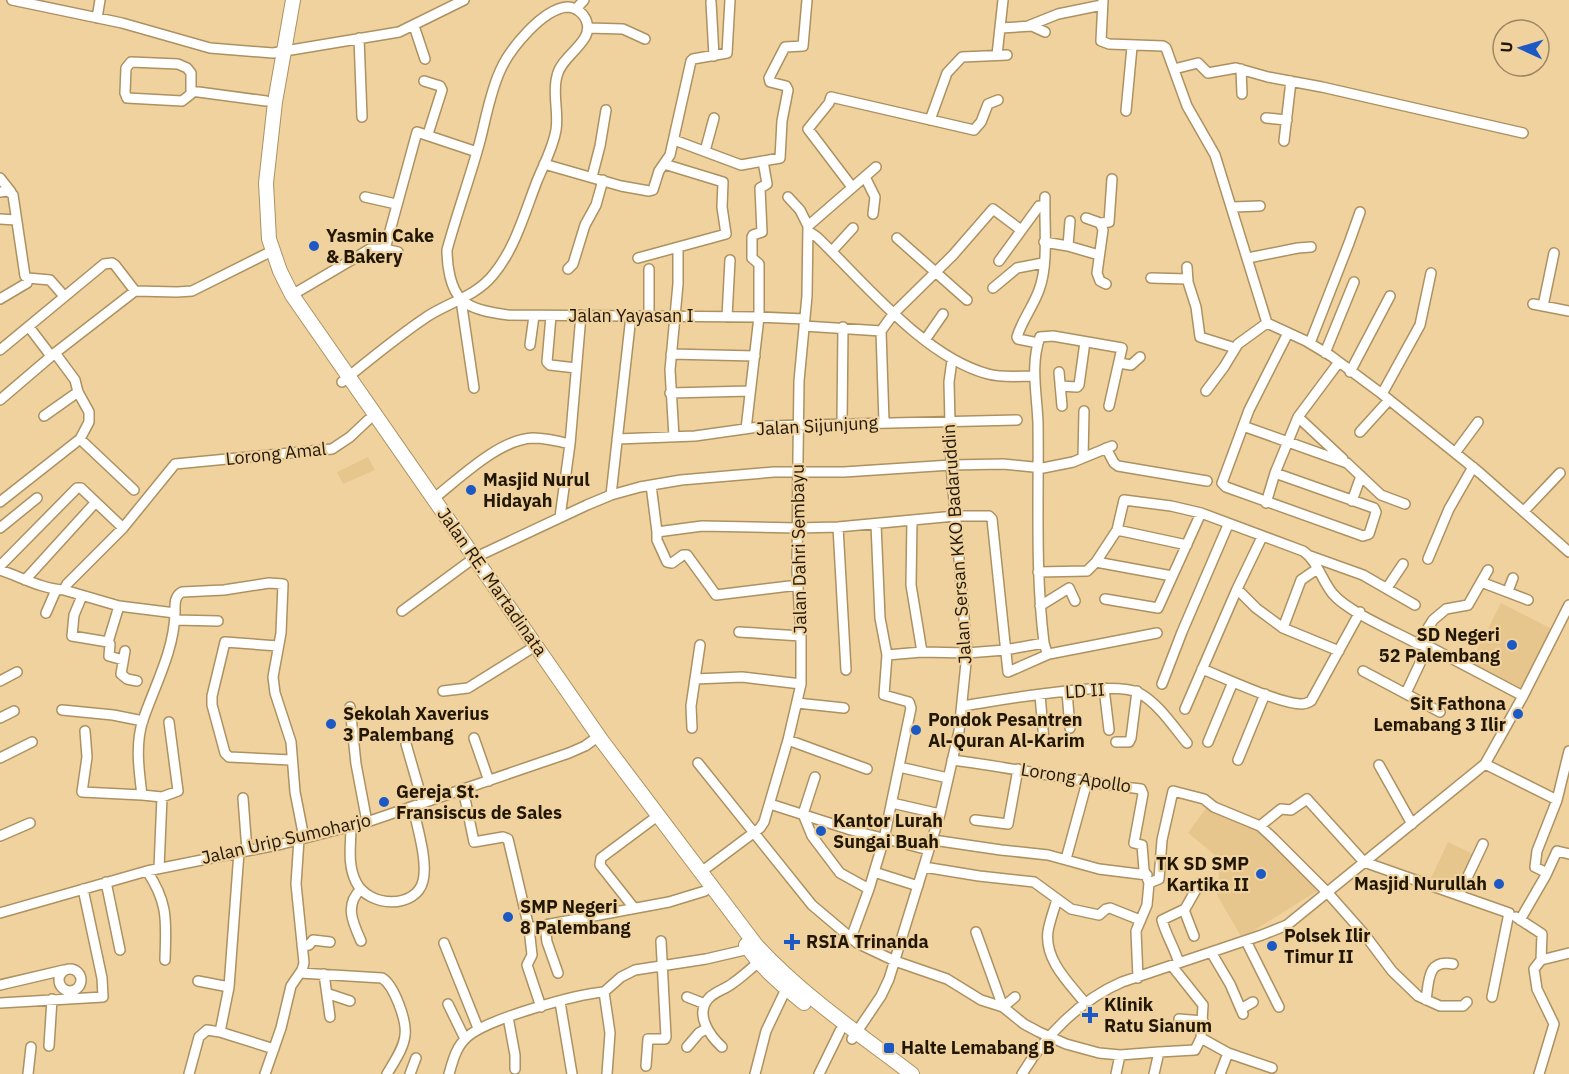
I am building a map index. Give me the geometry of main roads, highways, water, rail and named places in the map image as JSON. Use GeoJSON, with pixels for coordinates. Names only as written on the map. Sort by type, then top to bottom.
{"type":"FeatureCollection","features":[{"type":"Feature","properties":{"kind":"highway"},"geometry":{"type":"LineString","coordinates":[[285,0],[259,213],[268,252],[269,269],[285,300],[345,380],[368,420],[471,560],[530,650],[652,820],[698,875],[705,891],[748,949],[786,989],[900,1074]]}},
{"type":"Feature","properties":{"kind":"highway"},"geometry":{"type":"LineString","coordinates":[[268,125],[266,101],[293,0]]}},
{"type":"Feature","properties":{"kind":"highway","name":"Jalan RE. Martadinata"},"geometry":{"type":"LineString","coordinates":[[268,252],[345,380],[433,499],[471,560],[595,738],[698,875],[777,967],[849,1034],[912,1074]]}},
{"type":"Feature","properties":{"kind":"place","name":"Yasmin Cake & Bakery"},"geometry":{"type":"Point","coordinates":[314,246]}},
{"type":"Feature","properties":{"kind":"place","name":"Masjid Nurul Hidayah"},"geometry":{"type":"Point","coordinates":[471,490]}},
{"type":"Feature","properties":{"kind":"place","name":"SD Negeri 52 Palembang"},"geometry":{"type":"Point","coordinates":[1512,645]}},
{"type":"Feature","properties":{"kind":"place","name":"Sit Fathona Lemabang 3 Ilir"},"geometry":{"type":"Point","coordinates":[1518,714]}},
{"type":"Feature","properties":{"kind":"place","name":"Sekolah Xaverius 3 Palembang"},"geometry":{"type":"Point","coordinates":[331,724]}},
{"type":"Feature","properties":{"kind":"place","name":"Pondok Pesantren Al-Quran Al-Karim"},"geometry":{"type":"Point","coordinates":[916,730]}},
{"type":"Feature","properties":{"kind":"place","name":"Gereja St. Fransiscus de Sales"},"geometry":{"type":"Point","coordinates":[384,802]}},
{"type":"Feature","properties":{"kind":"place","name":"Kantor Lurah Sungai Buah"},"geometry":{"type":"Point","coordinates":[821,831]}},
{"type":"Feature","properties":{"kind":"place","name":"TK SD SMP Kartika II"},"geometry":{"type":"Point","coordinates":[1261,874]}},
{"type":"Feature","properties":{"kind":"place","name":"Masjid Nurullah"},"geometry":{"type":"Point","coordinates":[1499,884]}},
{"type":"Feature","properties":{"kind":"place","name":"SMP Negeri 8 Palembang"},"geometry":{"type":"Point","coordinates":[508,917]}},
{"type":"Feature","properties":{"kind":"place","name":"RSIA Trinanda"},"geometry":{"type":"Point","coordinates":[792,942]}},
{"type":"Feature","properties":{"kind":"place","name":"Polsek Ilir Timur II"},"geometry":{"type":"Point","coordinates":[1272,946]}},
{"type":"Feature","properties":{"kind":"place","name":"Klinik Ratu Sianum"},"geometry":{"type":"Point","coordinates":[1090,1015]}},
{"type":"Feature","properties":{"kind":"place","name":"Halte Lemabang B"},"geometry":{"type":"Point","coordinates":[889,1048]}}]}
